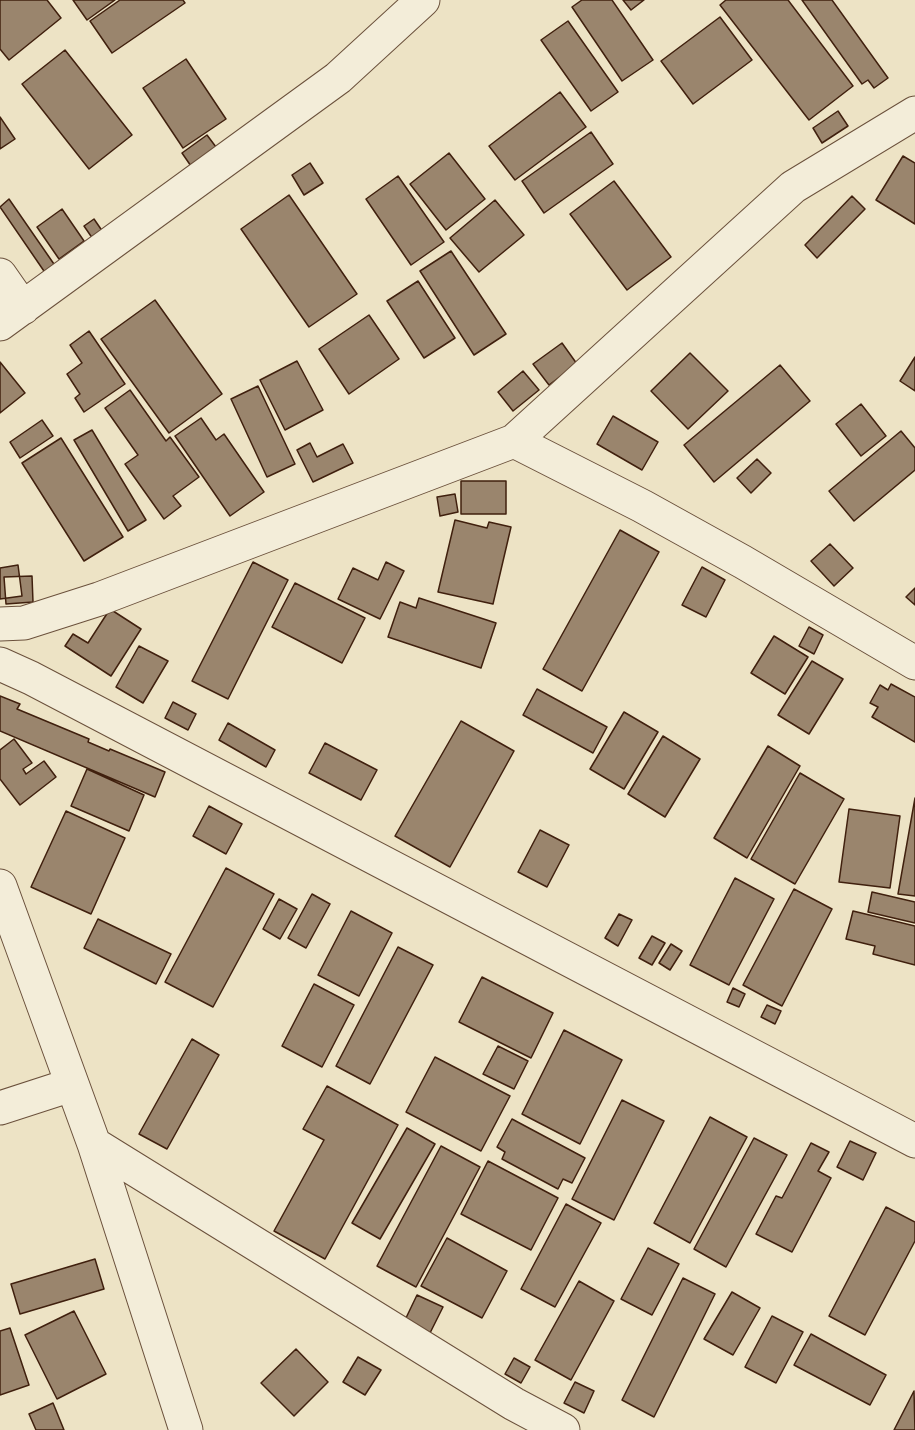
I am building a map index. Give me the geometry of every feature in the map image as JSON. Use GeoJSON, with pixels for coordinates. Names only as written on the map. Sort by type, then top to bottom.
{"type":"FeatureCollection","features":[{"type":"Feature","properties":{"kind":"street"},"geometry":{"type":"LineString","coordinates":[[0,275],[11,316],[338,78],[423,0]]}},
{"type":"Feature","properties":{"kind":"street"},"geometry":{"type":"LineString","coordinates":[[0,624],[24,623],[99,599],[514,441],[793,187],[915,113]]}},
{"type":"Feature","properties":{"kind":"street"},"geometry":{"type":"LineString","coordinates":[[514,441],[642,506],[743,562],[915,663]]}},
{"type":"Feature","properties":{"kind":"street"},"geometry":{"type":"LineString","coordinates":[[0,664],[52,689],[915,1141]]}},
{"type":"Feature","properties":{"kind":"street"},"geometry":{"type":"LineString","coordinates":[[0,886],[94,1144],[186,1430]]}},
{"type":"Feature","properties":{"kind":"street"},"geometry":{"type":"LineString","coordinates":[[0,1108],[71,1085]]}},
{"type":"Feature","properties":{"kind":"street"},"geometry":{"type":"LineString","coordinates":[[94,1144],[514,1404],[563,1430]]}},
{"type":"Feature","properties":{"kind":"building"},"geometry":{"type":"Polygon","coordinates":[[[0,0],[47,0],[61,18],[9,60],[0,49],[0,0]]]}},
{"type":"Feature","properties":{"kind":"building"},"geometry":{"type":"Polygon","coordinates":[[[73,0],[115,0],[87,20],[73,0]]]}},
{"type":"Feature","properties":{"kind":"building"},"geometry":{"type":"Polygon","coordinates":[[[120,0],[183,0],[185,3],[112,53],[90,21],[120,0]]]}},
{"type":"Feature","properties":{"kind":"building"},"geometry":{"type":"Polygon","coordinates":[[[582,0],[612,0],[653,60],[622,81],[572,7],[582,0]]]}},
{"type":"Feature","properties":{"kind":"building"},"geometry":{"type":"Polygon","coordinates":[[[623,0],[644,0],[631,10],[623,0]]]}},
{"type":"Feature","properties":{"kind":"building"},"geometry":{"type":"Polygon","coordinates":[[[726,0],[788,0],[853,86],[809,120],[720,5],[726,0]]]}},
{"type":"Feature","properties":{"kind":"building"},"geometry":{"type":"Polygon","coordinates":[[[802,0],[832,0],[888,78],[874,88],[868,80],[862,84],[802,0]]]}},
{"type":"Feature","properties":{"kind":"building"},"geometry":{"type":"Polygon","coordinates":[[[720,17],[752,60],[693,104],[661,61],[720,17]]]}},
{"type":"Feature","properties":{"kind":"building"},"geometry":{"type":"Polygon","coordinates":[[[568,21],[618,92],[591,111],[541,40],[568,21]]]}},
{"type":"Feature","properties":{"kind":"building"},"geometry":{"type":"Polygon","coordinates":[[[65,50],[132,135],[89,169],[22,84],[65,50]]]}},
{"type":"Feature","properties":{"kind":"building"},"geometry":{"type":"Polygon","coordinates":[[[186,59],[226,119],[183,148],[143,88],[186,59]]]}},
{"type":"Feature","properties":{"kind":"building"},"geometry":{"type":"Polygon","coordinates":[[[560,92],[586,127],[515,180],[489,146],[560,92]]]}},
{"type":"Feature","properties":{"kind":"building"},"geometry":{"type":"Polygon","coordinates":[[[838,111],[848,126],[822,143],[813,128],[838,111]]]}},
{"type":"Feature","properties":{"kind":"building"},"geometry":{"type":"Polygon","coordinates":[[[0,117],[15,139],[0,149],[0,117]]]}},
{"type":"Feature","properties":{"kind":"building"},"geometry":{"type":"Polygon","coordinates":[[[591,132],[613,164],[544,213],[522,181],[591,132]]]}},
{"type":"Feature","properties":{"kind":"building"},"geometry":{"type":"Polygon","coordinates":[[[207,135],[219,151],[193,169],[182,153],[207,135]]]}},
{"type":"Feature","properties":{"kind":"building"},"geometry":{"type":"Polygon","coordinates":[[[449,153],[485,199],[446,230],[410,184],[449,153]]]}},
{"type":"Feature","properties":{"kind":"building"},"geometry":{"type":"Polygon","coordinates":[[[903,156],[915,163],[915,224],[876,200],[903,156]]]}},
{"type":"Feature","properties":{"kind":"building"},"geometry":{"type":"Polygon","coordinates":[[[310,163],[323,183],[304,195],[292,175],[310,163]]]}},
{"type":"Feature","properties":{"kind":"building"},"geometry":{"type":"Polygon","coordinates":[[[398,176],[444,242],[411,265],[366,199],[398,176]]]}},
{"type":"Feature","properties":{"kind":"building"},"geometry":{"type":"Polygon","coordinates":[[[614,181],[671,257],[627,290],[570,214],[614,181]]]}},
{"type":"Feature","properties":{"kind":"building"},"geometry":{"type":"Polygon","coordinates":[[[289,195],[357,294],[309,327],[241,229],[289,195]]]}},
{"type":"Feature","properties":{"kind":"building"},"geometry":{"type":"Polygon","coordinates":[[[852,196],[865,209],[817,258],[805,245],[852,196]]]}},
{"type":"Feature","properties":{"kind":"building"},"geometry":{"type":"Polygon","coordinates":[[[9,199],[56,267],[46,274],[0,207],[9,199]]]}},
{"type":"Feature","properties":{"kind":"building"},"geometry":{"type":"Polygon","coordinates":[[[495,200],[524,235],[479,272],[450,238],[495,200]]]}},
{"type":"Feature","properties":{"kind":"building"},"geometry":{"type":"Polygon","coordinates":[[[62,209],[84,241],[59,259],[37,227],[62,209]]]}},
{"type":"Feature","properties":{"kind":"building"},"geometry":{"type":"Polygon","coordinates":[[[94,219],[105,235],[95,242],[84,226],[94,219]]]}},
{"type":"Feature","properties":{"kind":"building"},"geometry":{"type":"Polygon","coordinates":[[[451,251],[506,334],[474,355],[420,271],[451,251]]]}},
{"type":"Feature","properties":{"kind":"building"},"geometry":{"type":"Polygon","coordinates":[[[418,281],[455,338],[424,358],[387,301],[418,281]]]}},
{"type":"Feature","properties":{"kind":"building"},"geometry":{"type":"Polygon","coordinates":[[[155,300],[222,394],[169,433],[101,339],[155,300]]]}},
{"type":"Feature","properties":{"kind":"building"},"geometry":{"type":"Polygon","coordinates":[[[369,315],[399,359],[349,394],[319,349],[369,315]]]}},
{"type":"Feature","properties":{"kind":"building"},"geometry":{"type":"Polygon","coordinates":[[[89,331],[125,384],[84,412],[75,398],[80,394],[67,374],[82,363],[70,345],[89,331]]]}},
{"type":"Feature","properties":{"kind":"building"},"geometry":{"type":"Polygon","coordinates":[[[562,343],[577,364],[549,385],[533,364],[562,343]]]}},
{"type":"Feature","properties":{"kind":"building"},"geometry":{"type":"Polygon","coordinates":[[[690,353],[728,391],[688,429],[651,391],[690,353]]]}},
{"type":"Feature","properties":{"kind":"building"},"geometry":{"type":"Polygon","coordinates":[[[915,357],[915,391],[900,381],[915,357]]]}},
{"type":"Feature","properties":{"kind":"building"},"geometry":{"type":"Polygon","coordinates":[[[297,361],[323,410],[285,430],[260,380],[297,361]]]}},
{"type":"Feature","properties":{"kind":"building"},"geometry":{"type":"Polygon","coordinates":[[[0,362],[25,393],[0,413],[0,362]]]}},
{"type":"Feature","properties":{"kind":"building"},"geometry":{"type":"Polygon","coordinates":[[[780,365],[810,401],[714,482],[684,445],[780,365]]]}},
{"type":"Feature","properties":{"kind":"building"},"geometry":{"type":"Polygon","coordinates":[[[523,371],[539,390],[513,411],[498,392],[523,371]]]}},
{"type":"Feature","properties":{"kind":"building"},"geometry":{"type":"Polygon","coordinates":[[[258,386],[295,464],[267,477],[231,399],[258,386]]]}},
{"type":"Feature","properties":{"kind":"building"},"geometry":{"type":"Polygon","coordinates":[[[130,390],[166,441],[170,437],[199,477],[173,496],[181,506],[164,519],[125,464],[138,455],[105,408],[130,390]]]}},
{"type":"Feature","properties":{"kind":"building"},"geometry":{"type":"Polygon","coordinates":[[[861,404],[886,436],[861,456],[836,424],[861,404]]]}},
{"type":"Feature","properties":{"kind":"building"},"geometry":{"type":"Polygon","coordinates":[[[613,416],[658,442],[642,470],[597,444],[613,416]]]}},
{"type":"Feature","properties":{"kind":"building"},"geometry":{"type":"Polygon","coordinates":[[[201,418],[216,440],[224,434],[264,492],[230,516],[175,436],[201,418]]]}},
{"type":"Feature","properties":{"kind":"building"},"geometry":{"type":"Polygon","coordinates":[[[42,420],[53,436],[20,458],[10,442],[42,420]]]}},
{"type":"Feature","properties":{"kind":"building"},"geometry":{"type":"Polygon","coordinates":[[[92,430],[146,520],[128,531],[74,440],[92,430]]]}},
{"type":"Feature","properties":{"kind":"building"},"geometry":{"type":"Polygon","coordinates":[[[901,431],[915,448],[915,470],[854,521],[829,491],[901,431]]]}},
{"type":"Feature","properties":{"kind":"building"},"geometry":{"type":"Polygon","coordinates":[[[61,438],[123,537],[84,561],[22,463],[61,438]]]}},
{"type":"Feature","properties":{"kind":"building"},"geometry":{"type":"Polygon","coordinates":[[[310,443],[317,457],[343,444],[353,463],[313,482],[297,450],[310,443]]]}},
{"type":"Feature","properties":{"kind":"building"},"geometry":{"type":"Polygon","coordinates":[[[757,459],[771,473],[751,493],[737,478],[757,459]]]}},
{"type":"Feature","properties":{"kind":"building"},"geometry":{"type":"Polygon","coordinates":[[[461,481],[506,481],[506,514],[461,514],[461,481]]]}},
{"type":"Feature","properties":{"kind":"building"},"geometry":{"type":"Polygon","coordinates":[[[455,494],[458,512],[440,516],[437,497],[455,494]]]}},
{"type":"Feature","properties":{"kind":"building"},"geometry":{"type":"Polygon","coordinates":[[[455,520],[487,528],[489,522],[511,527],[493,604],[438,592],[455,520]]]}},
{"type":"Feature","properties":{"kind":"building"},"geometry":{"type":"Polygon","coordinates":[[[620,530],[659,552],[582,691],[543,669],[620,530]]]}},
{"type":"Feature","properties":{"kind":"building"},"geometry":{"type":"Polygon","coordinates":[[[830,544],[853,568],[834,586],[811,561],[830,544]]]}},
{"type":"Feature","properties":{"kind":"building"},"geometry":{"type":"Polygon","coordinates":[[[253,562],[288,580],[228,699],[192,681],[253,562]]]}},
{"type":"Feature","properties":{"kind":"building"},"geometry":{"type":"Polygon","coordinates":[[[386,562],[404,571],[380,619],[338,599],[353,568],[378,580],[386,562]]]}},
{"type":"Feature","properties":{"kind":"building"},"geometry":{"type":"Polygon","coordinates":[[[18,565],[22,596],[0,599],[0,568],[18,565]]]}},
{"type":"Feature","properties":{"kind":"building"},"geometry":{"type":"Polygon","coordinates":[[[702,567],[725,580],[706,617],[682,605],[702,567]]]}},
{"type":"Feature","properties":{"kind":"building"},"geometry":{"type":"Polygon","coordinates":[[[32,576],[33,602],[6,604],[4,577],[32,576]]]}},
{"type":"Feature","properties":{"kind":"building"},"geometry":{"type":"Polygon","coordinates":[[[295,583],[365,618],[342,663],[272,627],[295,583]]]}},
{"type":"Feature","properties":{"kind":"building"},"geometry":{"type":"Polygon","coordinates":[[[915,588],[915,605],[906,597],[915,588]]]}},
{"type":"Feature","properties":{"kind":"building"},"geometry":{"type":"Polygon","coordinates":[[[419,598],[496,623],[481,668],[388,637],[400,602],[416,608],[419,598]]]}},
{"type":"Feature","properties":{"kind":"building"},"geometry":{"type":"Polygon","coordinates":[[[110,609],[141,629],[111,676],[65,646],[73,634],[88,643],[110,609]]]}},
{"type":"Feature","properties":{"kind":"building"},"geometry":{"type":"Polygon","coordinates":[[[809,627],[823,635],[814,654],[799,646],[809,627]]]}},
{"type":"Feature","properties":{"kind":"building"},"geometry":{"type":"Polygon","coordinates":[[[774,636],[808,657],[785,694],[751,673],[774,636]]]}},
{"type":"Feature","properties":{"kind":"building"},"geometry":{"type":"Polygon","coordinates":[[[139,646],[168,661],[143,703],[116,687],[139,646]]]}},
{"type":"Feature","properties":{"kind":"building"},"geometry":{"type":"Polygon","coordinates":[[[812,661],[843,679],[809,734],[778,715],[812,661]]]}},
{"type":"Feature","properties":{"kind":"building"},"geometry":{"type":"Polygon","coordinates":[[[891,684],[915,697],[915,742],[872,717],[878,707],[870,703],[880,685],[888,690],[891,684]]]}},
{"type":"Feature","properties":{"kind":"building"},"geometry":{"type":"Polygon","coordinates":[[[537,689],[607,727],[593,753],[523,715],[537,689]]]}},
{"type":"Feature","properties":{"kind":"building"},"geometry":{"type":"Polygon","coordinates":[[[0,696],[20,704],[17,709],[89,739],[88,742],[165,772],[155,797],[0,731],[0,696]]]}},
{"type":"Feature","properties":{"kind":"building"},"geometry":{"type":"Polygon","coordinates":[[[173,702],[196,714],[188,730],[165,718],[173,702]]]}},
{"type":"Feature","properties":{"kind":"building"},"geometry":{"type":"Polygon","coordinates":[[[624,712],[658,732],[624,789],[590,769],[624,712]]]}},
{"type":"Feature","properties":{"kind":"building"},"geometry":{"type":"Polygon","coordinates":[[[461,721],[514,751],[450,867],[395,836],[461,721]]]}},
{"type":"Feature","properties":{"kind":"building"},"geometry":{"type":"Polygon","coordinates":[[[228,723],[275,750],[266,767],[219,740],[228,723]]]}},
{"type":"Feature","properties":{"kind":"building"},"geometry":{"type":"Polygon","coordinates":[[[663,736],[700,759],[665,817],[628,794],[663,736]]]}},
{"type":"Feature","properties":{"kind":"building"},"geometry":{"type":"Polygon","coordinates":[[[14,739],[32,763],[23,769],[26,774],[44,761],[56,777],[20,805],[0,779],[0,750],[14,739]]]}},
{"type":"Feature","properties":{"kind":"building"},"geometry":{"type":"Polygon","coordinates":[[[325,743],[377,770],[361,800],[309,773],[325,743]]]}},
{"type":"Feature","properties":{"kind":"building"},"geometry":{"type":"Polygon","coordinates":[[[768,746],[800,766],[747,858],[714,838],[768,746]]]}},
{"type":"Feature","properties":{"kind":"building"},"geometry":{"type":"Polygon","coordinates":[[[87,769],[144,795],[129,831],[71,806],[87,769]]]}},
{"type":"Feature","properties":{"kind":"building"},"geometry":{"type":"Polygon","coordinates":[[[800,773],[844,799],[795,884],[751,859],[800,773]]]}},
{"type":"Feature","properties":{"kind":"building"},"geometry":{"type":"Polygon","coordinates":[[[915,798],[915,896],[898,894],[915,798]]]}},
{"type":"Feature","properties":{"kind":"building"},"geometry":{"type":"Polygon","coordinates":[[[209,806],[242,824],[226,854],[193,836],[209,806]]]}},
{"type":"Feature","properties":{"kind":"building"},"geometry":{"type":"Polygon","coordinates":[[[849,809],[900,816],[890,888],[839,882],[849,809]]]}},
{"type":"Feature","properties":{"kind":"building"},"geometry":{"type":"Polygon","coordinates":[[[66,811],[125,838],[91,914],[31,887],[66,811]]]}},
{"type":"Feature","properties":{"kind":"building"},"geometry":{"type":"Polygon","coordinates":[[[540,830],[569,845],[547,887],[518,872],[540,830]]]}},
{"type":"Feature","properties":{"kind":"building"},"geometry":{"type":"Polygon","coordinates":[[[226,868],[274,894],[213,1007],[165,982],[226,868]]]}},
{"type":"Feature","properties":{"kind":"building"},"geometry":{"type":"Polygon","coordinates":[[[735,878],[774,899],[729,985],[690,965],[735,878]]]}},
{"type":"Feature","properties":{"kind":"building"},"geometry":{"type":"Polygon","coordinates":[[[794,889],[832,909],[782,1006],[743,985],[794,889]]]}},
{"type":"Feature","properties":{"kind":"building"},"geometry":{"type":"Polygon","coordinates":[[[872,892],[915,902],[915,923],[868,912],[872,892]]]}},
{"type":"Feature","properties":{"kind":"building"},"geometry":{"type":"Polygon","coordinates":[[[312,894],[330,904],[306,948],[288,938],[312,894]]]}},
{"type":"Feature","properties":{"kind":"building"},"geometry":{"type":"Polygon","coordinates":[[[279,899],[297,909],[280,939],[263,929],[279,899]]]}},
{"type":"Feature","properties":{"kind":"building"},"geometry":{"type":"Polygon","coordinates":[[[351,911],[392,933],[359,996],[318,975],[351,911]]]}},
{"type":"Feature","properties":{"kind":"building"},"geometry":{"type":"Polygon","coordinates":[[[853,911],[915,926],[915,965],[873,954],[875,946],[846,939],[853,911]]]}},
{"type":"Feature","properties":{"kind":"building"},"geometry":{"type":"Polygon","coordinates":[[[619,914],[632,920],[618,946],[605,938],[619,914]]]}},
{"type":"Feature","properties":{"kind":"building"},"geometry":{"type":"Polygon","coordinates":[[[98,919],[171,954],[156,984],[84,948],[98,919]]]}},
{"type":"Feature","properties":{"kind":"building"},"geometry":{"type":"Polygon","coordinates":[[[652,936],[665,943],[652,965],[639,958],[652,936]]]}},
{"type":"Feature","properties":{"kind":"building"},"geometry":{"type":"Polygon","coordinates":[[[671,944],[682,951],[670,970],[659,963],[671,944]]]}},
{"type":"Feature","properties":{"kind":"building"},"geometry":{"type":"Polygon","coordinates":[[[398,947],[433,965],[370,1084],[336,1066],[398,947]]]}},
{"type":"Feature","properties":{"kind":"building"},"geometry":{"type":"Polygon","coordinates":[[[482,977],[553,1013],[531,1058],[459,1022],[482,977]]]}},
{"type":"Feature","properties":{"kind":"building"},"geometry":{"type":"Polygon","coordinates":[[[314,984],[354,1005],[322,1067],[282,1046],[314,984]]]}},
{"type":"Feature","properties":{"kind":"building"},"geometry":{"type":"Polygon","coordinates":[[[733,988],[745,994],[739,1007],[727,1002],[733,988]]]}},
{"type":"Feature","properties":{"kind":"building"},"geometry":{"type":"Polygon","coordinates":[[[767,1005],[781,1011],[775,1024],[761,1017],[767,1005]]]}},
{"type":"Feature","properties":{"kind":"building"},"geometry":{"type":"Polygon","coordinates":[[[564,1030],[622,1060],[580,1144],[522,1114],[564,1030]]]}},
{"type":"Feature","properties":{"kind":"building"},"geometry":{"type":"Polygon","coordinates":[[[192,1039],[219,1055],[167,1149],[139,1134],[192,1039]]]}},
{"type":"Feature","properties":{"kind":"building"},"geometry":{"type":"Polygon","coordinates":[[[498,1046],[528,1061],[514,1089],[483,1074],[498,1046]]]}},
{"type":"Feature","properties":{"kind":"building"},"geometry":{"type":"Polygon","coordinates":[[[435,1057],[510,1096],[481,1151],[406,1112],[435,1057]]]}},
{"type":"Feature","properties":{"kind":"building"},"geometry":{"type":"Polygon","coordinates":[[[327,1086],[398,1125],[325,1259],[274,1231],[324,1140],[303,1129],[327,1086]]]}},
{"type":"Feature","properties":{"kind":"building"},"geometry":{"type":"Polygon","coordinates":[[[622,1100],[664,1121],[614,1220],[572,1199],[622,1100]]]}},
{"type":"Feature","properties":{"kind":"building"},"geometry":{"type":"Polygon","coordinates":[[[710,1117],[747,1137],[690,1243],[654,1223],[710,1117]]]}},
{"type":"Feature","properties":{"kind":"building"},"geometry":{"type":"Polygon","coordinates":[[[512,1119],[585,1158],[572,1183],[563,1179],[558,1189],[502,1159],[505,1152],[497,1147],[512,1119]]]}},
{"type":"Feature","properties":{"kind":"building"},"geometry":{"type":"Polygon","coordinates":[[[407,1128],[435,1144],[380,1239],[352,1223],[407,1128]]]}},
{"type":"Feature","properties":{"kind":"building"},"geometry":{"type":"Polygon","coordinates":[[[754,1138],[787,1155],[726,1267],[694,1249],[754,1138]]]}},
{"type":"Feature","properties":{"kind":"building"},"geometry":{"type":"Polygon","coordinates":[[[850,1141],[876,1153],[863,1180],[837,1167],[850,1141]]]}},
{"type":"Feature","properties":{"kind":"building"},"geometry":{"type":"Polygon","coordinates":[[[811,1143],[829,1152],[818,1171],[831,1178],[792,1252],[756,1234],[776,1196],[782,1198],[811,1143]]]}},
{"type":"Feature","properties":{"kind":"building"},"geometry":{"type":"Polygon","coordinates":[[[441,1146],[480,1167],[416,1287],[377,1266],[441,1146]]]}},
{"type":"Feature","properties":{"kind":"building"},"geometry":{"type":"Polygon","coordinates":[[[488,1161],[558,1198],[531,1250],[461,1214],[488,1161]]]}},
{"type":"Feature","properties":{"kind":"building"},"geometry":{"type":"Polygon","coordinates":[[[566,1204],[601,1223],[555,1307],[521,1289],[566,1204]]]}},
{"type":"Feature","properties":{"kind":"building"},"geometry":{"type":"Polygon","coordinates":[[[886,1207],[915,1222],[915,1241],[865,1335],[829,1316],[886,1207]]]}},
{"type":"Feature","properties":{"kind":"building"},"geometry":{"type":"Polygon","coordinates":[[[447,1238],[507,1271],[482,1318],[421,1286],[447,1238]]]}},
{"type":"Feature","properties":{"kind":"building"},"geometry":{"type":"Polygon","coordinates":[[[648,1248],[679,1264],[652,1315],[621,1299],[648,1248]]]}},
{"type":"Feature","properties":{"kind":"building"},"geometry":{"type":"Polygon","coordinates":[[[95,1259],[104,1289],[20,1314],[11,1284],[95,1259]]]}},
{"type":"Feature","properties":{"kind":"building"},"geometry":{"type":"Polygon","coordinates":[[[683,1278],[715,1294],[654,1417],[622,1400],[683,1278]]]}},
{"type":"Feature","properties":{"kind":"building"},"geometry":{"type":"Polygon","coordinates":[[[579,1281],[614,1301],[571,1380],[535,1360],[579,1281]]]}},
{"type":"Feature","properties":{"kind":"building"},"geometry":{"type":"Polygon","coordinates":[[[732,1292],[760,1308],[733,1355],[704,1339],[732,1292]]]}},
{"type":"Feature","properties":{"kind":"building"},"geometry":{"type":"Polygon","coordinates":[[[417,1295],[443,1307],[430,1333],[405,1320],[417,1295]]]}},
{"type":"Feature","properties":{"kind":"building"},"geometry":{"type":"Polygon","coordinates":[[[74,1311],[106,1374],[57,1399],[25,1335],[74,1311]]]}},
{"type":"Feature","properties":{"kind":"building"},"geometry":{"type":"Polygon","coordinates":[[[772,1316],[803,1332],[776,1383],[745,1367],[772,1316]]]}},
{"type":"Feature","properties":{"kind":"building"},"geometry":{"type":"Polygon","coordinates":[[[10,1328],[29,1385],[0,1395],[0,1331],[10,1328]]]}},
{"type":"Feature","properties":{"kind":"building"},"geometry":{"type":"Polygon","coordinates":[[[811,1334],[886,1375],[870,1405],[794,1365],[811,1334]]]}},
{"type":"Feature","properties":{"kind":"building"},"geometry":{"type":"Polygon","coordinates":[[[296,1349],[328,1382],[294,1416],[261,1383],[296,1349]]]}},
{"type":"Feature","properties":{"kind":"building"},"geometry":{"type":"Polygon","coordinates":[[[358,1357],[381,1370],[365,1395],[343,1382],[358,1357]]]}},
{"type":"Feature","properties":{"kind":"building"},"geometry":{"type":"Polygon","coordinates":[[[514,1358],[530,1367],[521,1383],[505,1374],[514,1358]]]}},
{"type":"Feature","properties":{"kind":"building"},"geometry":{"type":"Polygon","coordinates":[[[575,1382],[594,1391],[584,1413],[564,1403],[575,1382]]]}},
{"type":"Feature","properties":{"kind":"building"},"geometry":{"type":"Polygon","coordinates":[[[914,1391],[915,1430],[894,1430],[914,1391]]]}},
{"type":"Feature","properties":{"kind":"building"},"geometry":{"type":"Polygon","coordinates":[[[53,1403],[64,1430],[36,1430],[29,1414],[53,1403]]]}}]}
